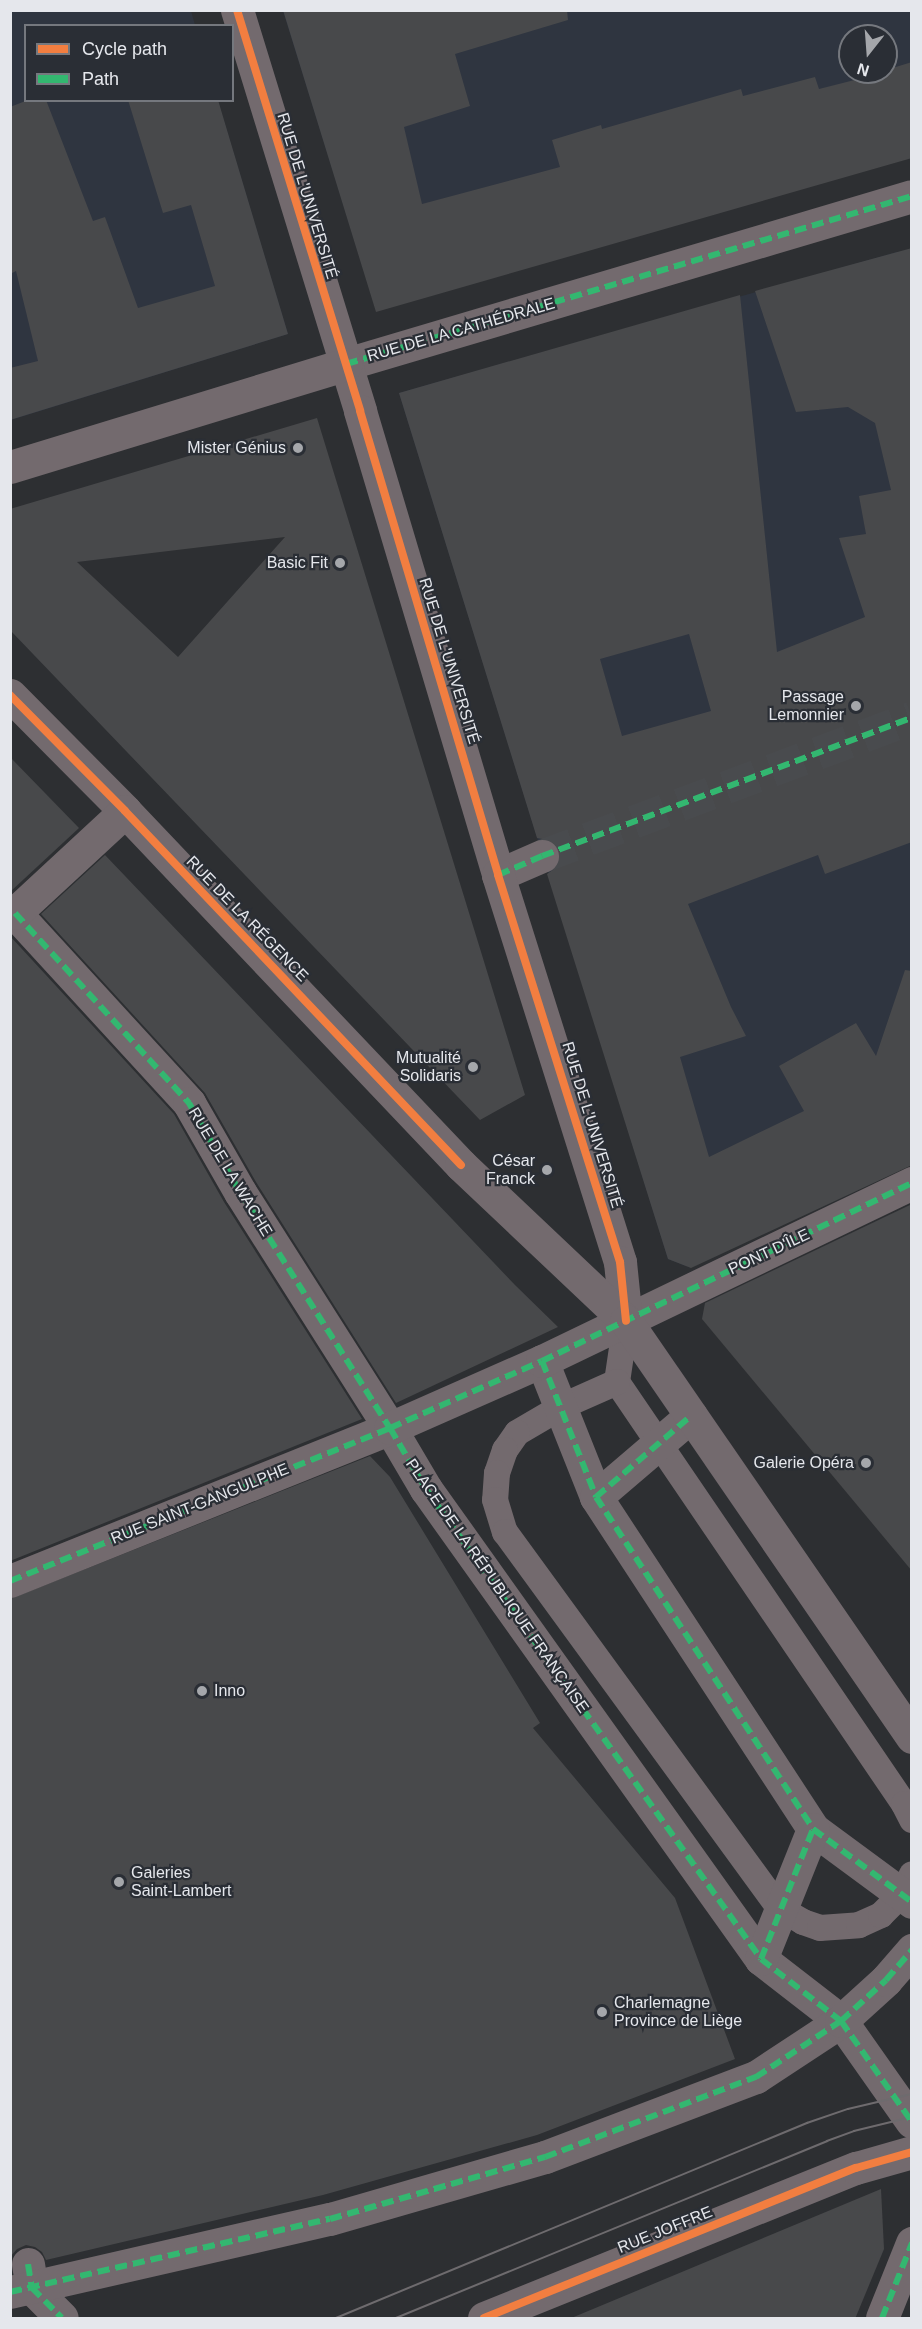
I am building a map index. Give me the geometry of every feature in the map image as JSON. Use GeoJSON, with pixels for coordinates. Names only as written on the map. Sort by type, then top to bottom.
{"type":"FeatureCollection","features":[{"type":"Feature","properties":{"kind":"street","name":"RUE DE L'UNIVERSITÉ"},"geometry":{"type":"LineString","coordinates":[[237,10],[346,364],[498,875],[620,1262],[626,1321]]}},
{"type":"Feature","properties":{"kind":"street","name":"RUE DE LA CATHÉDRALE"},"geometry":{"type":"LineString","coordinates":[[10,467],[346,364],[912,196]]}},
{"type":"Feature","properties":{"kind":"street","name":"RUE DE LA RÉGENCE"},"geometry":{"type":"LineString","coordinates":[[10,694],[125,811],[461,1165],[626,1321]]}},
{"type":"Feature","properties":{"kind":"street"},"geometry":{"type":"LineString","coordinates":[[13,913],[125,811]]}},
{"type":"Feature","properties":{"kind":"street"},"geometry":{"type":"LineString","coordinates":[[498,875],[542,856]]}},
{"type":"Feature","properties":{"kind":"street","name":"RUE DE LA WACHE"},"geometry":{"type":"LineString","coordinates":[[13,913],[189,1103],[240,1192],[390,1428]]}},
{"type":"Feature","properties":{"kind":"street","name":"PONT D'ÎLE"},"geometry":{"type":"LineString","coordinates":[[626,1321],[666,1299],[912,1183]]}},
{"type":"Feature","properties":{"kind":"street"},"geometry":{"type":"LineString","coordinates":[[390,1428],[626,1321],[912,1737]]}},
{"type":"Feature","properties":{"kind":"street"},"geometry":{"type":"LineString","coordinates":[[542,1361],[562,1406],[596,1497],[813,1829],[908,1890]]}},
{"type":"Feature","properties":{"kind":"street"},"geometry":{"type":"LineString","coordinates":[[596,1497],[692,1416]]}},
{"type":"Feature","properties":{"kind":"street","name":"RUE SAINT-GANGULPHE"},"geometry":{"type":"LineString","coordinates":[[10,1581],[390,1428]]}},
{"type":"Feature","properties":{"kind":"street","name":"PLACE DE LA RÉPUBLIQUE FRANÇAISE"},"geometry":{"type":"LineString","coordinates":[[390,1428],[426,1490],[761,1959],[841,2021],[912,2122]]}},
{"type":"Feature","properties":{"kind":"street"},"geometry":{"type":"LineString","coordinates":[[761,1959],[779,1908],[813,1829]]}},
{"type":"Feature","properties":{"kind":"street"},"geometry":{"type":"LineString","coordinates":[[23,2282],[330,2219],[544,2157],[756,2077],[841,2021],[886,1980],[912,1950]]}},
{"type":"Feature","properties":{"kind":"street","name":"RUE JOFFRE"},"geometry":{"type":"LineString","coordinates":[[484,2319],[856,2168],[912,2152]]}},
{"type":"Feature","properties":{"kind":"street"},"geometry":{"type":"LineString","coordinates":[[882,2319],[912,2244]]}},
{"type":"Feature","properties":{"kind":"street"},"geometry":{"type":"LineString","coordinates":[[23,2282],[62,2319]]}},
{"type":"Feature","properties":{"kind":"lane"},"geometry":{"type":"LineString","coordinates":[[626,1321],[617,1382],[904,1804],[912,1820]]}},
{"type":"Feature","properties":{"kind":"lane"},"geometry":{"type":"LineString","coordinates":[[617,1382],[562,1406],[517,1433],[505,1450],[496,1473],[495,1500],[506,1532],[779,1908],[802,1922],[820,1928],[837,1929],[859,1926],[880,1916],[908,1890]]}},
{"type":"Feature","properties":{"kind":"shaded area"},"geometry":{"type":"Polygon","coordinates":[[[11,11],[191,11],[195,24],[24,24],[24,102],[218,102],[288,334],[11,420],[11,11]]]}},
{"type":"Feature","properties":{"kind":"shaded area"},"geometry":{"type":"Polygon","coordinates":[[[283,11],[911,11],[911,158],[364,271],[283,11]]]}},
{"type":"Feature","properties":{"kind":"shaded area"},"geometry":{"type":"Polygon","coordinates":[[[897,252],[911,258],[911,1160],[686,1266],[668,1259],[399,393],[897,252]]]}},
{"type":"Feature","properties":{"kind":"building"},"geometry":{"type":"Polygon","coordinates":[[[283,10],[567,10],[568,20],[455,54],[470,106],[404,127],[422,204],[560,167],[552,140],[601,125],[602,129],[741,89],[743,96],[815,77],[819,89],[839,84],[898,84],[898,66],[912,62],[912,158],[376,312],[283,10]]]}},
{"type":"Feature","properties":{"kind":"building"},"geometry":{"type":"Polygon","coordinates":[[[24,102],[47,102],[93,221],[105,217],[138,308],[215,286],[191,205],[163,213],[129,102],[219,102],[288,334],[10,420],[10,368],[38,361],[16,271],[10,274],[10,107],[24,102]]]}},
{"type":"Feature","properties":{"kind":"building"},"geometry":{"type":"Polygon","coordinates":[[[912,248],[912,842],[825,874],[818,855],[688,904],[731,1007],[746,1036],[680,1057],[709,1157],[804,1111],[779,1066],[856,1023],[876,1056],[905,970],[912,971],[912,1165],[691,1268],[668,1259],[547,874],[557,867],[560,859],[559,849],[553,841],[537,838],[399,393],[740,295],[777,652],[865,617],[839,538],[866,534],[859,496],[891,490],[875,423],[848,407],[796,412],[755,291],[912,248]],[[689,634],[600,659],[622,736],[711,711],[689,634]]]}},
{"type":"Feature","properties":{"kind":"building"},"geometry":{"type":"Polygon","coordinates":[[[317,418],[525,1095],[480,1120],[10,630],[10,509],[317,418]],[[285,537],[77,562],[178,657],[285,537]]]}},
{"type":"Feature","properties":{"kind":"building"},"geometry":{"type":"Polygon","coordinates":[[[10,757],[79,828],[10,892],[10,757]]]}},
{"type":"Feature","properties":{"kind":"building"},"geometry":{"type":"Polygon","coordinates":[[[105,855],[515,1285],[558,1327],[396,1403],[256,1182],[205,1093],[41,914],[105,855]]]}},
{"type":"Feature","properties":{"kind":"building"},"geometry":{"type":"Polygon","coordinates":[[[10,936],[174,1114],[224,1202],[362,1419],[10,1561],[10,936]]]}},
{"type":"Feature","properties":{"kind":"building"},"geometry":{"type":"Polygon","coordinates":[[[912,1204],[912,1571],[702,1319],[705,1303],[912,1204]]]}},
{"type":"Feature","properties":{"kind":"building"},"geometry":{"type":"Polygon","coordinates":[[[370,1456],[390,1477],[540,1723],[533,1728],[675,1898],[735,2059],[537,2135],[323,2195],[46,2260],[42,2252],[26,2245],[17,2249],[10,2257],[10,1599],[370,1456]]]}},
{"type":"Feature","properties":{"kind":"building"},"geometry":{"type":"Polygon","coordinates":[[[881,2189],[884,2249],[855,2319],[569,2319],[881,2189]]]}},
{"type":"Feature","properties":{"kind":"tunnel"},"geometry":{"type":"LineString","coordinates":[[542,856],[912,718]]}},
{"type":"Feature","properties":{"kind":"tram line"},"geometry":{"type":"LineString","coordinates":[[336,2318],[807,2123],[848,2109],[912,2094]]}},
{"type":"Feature","properties":{"kind":"tram line"},"geometry":{"type":"LineString","coordinates":[[396,2318],[827,2141],[854,2131],[912,2117]]}},
{"type":"Feature","properties":{"kind":"marked path"},"geometry":{"type":"LineString","coordinates":[[346,364],[912,196]]}},
{"type":"Feature","properties":{"kind":"marked path"},"geometry":{"type":"LineString","coordinates":[[498,875],[542,856],[912,718]]}},
{"type":"Feature","properties":{"kind":"marked path"},"geometry":{"type":"LineString","coordinates":[[15,913],[189,1103],[240,1192],[390,1428],[426,1489],[761,1959],[841,2021],[912,2122]]}},
{"type":"Feature","properties":{"kind":"marked path"},"geometry":{"type":"LineString","coordinates":[[10,1581],[390,1428],[542,1361],[912,1183]]}},
{"type":"Feature","properties":{"kind":"marked path"},"geometry":{"type":"LineString","coordinates":[[542,1361],[596,1497],[813,1829],[912,1902]]}},
{"type":"Feature","properties":{"kind":"marked path"},"geometry":{"type":"LineString","coordinates":[[596,1497],[691,1416]]}},
{"type":"Feature","properties":{"kind":"marked path"},"geometry":{"type":"LineString","coordinates":[[761,1959],[813,1829]]}},
{"type":"Feature","properties":{"kind":"marked path"},"geometry":{"type":"LineString","coordinates":[[10,2292],[330,2219],[545,2157],[756,2077],[841,2021],[886,1980],[912,1950]]}},
{"type":"Feature","properties":{"kind":"marked path"},"geometry":{"type":"LineString","coordinates":[[882,2318],[912,2243]]}},
{"type":"Feature","properties":{"kind":"marked path"},"geometry":{"type":"LineString","coordinates":[[28,2264],[32,2288],[62,2318]]}},
{"type":"Feature","properties":{"kind":"cycle path"},"geometry":{"type":"LineString","coordinates":[[237,10],[360,411],[498,875],[620,1262],[626,1321]]}},
{"type":"Feature","properties":{"kind":"cycle path"},"geometry":{"type":"LineString","coordinates":[[10,695],[125,811],[461,1165]]}},
{"type":"Feature","properties":{"kind":"cycle path"},"geometry":{"type":"LineString","coordinates":[[484,2318],[856,2168],[912,2152]]}},
{"type":"Feature","properties":{"kind":"place","name":"Mister Génius"},"geometry":{"type":"Point","coordinates":[298,448]}},
{"type":"Feature","properties":{"kind":"place","name":"Basic Fit"},"geometry":{"type":"Point","coordinates":[340,563]}},
{"type":"Feature","properties":{"kind":"place","name":"Passage Lemonnier"},"geometry":{"type":"Point","coordinates":[856,706]}},
{"type":"Feature","properties":{"kind":"place","name":"Mutualité Solidaris"},"geometry":{"type":"Point","coordinates":[473,1067]}},
{"type":"Feature","properties":{"kind":"place","name":"César Franck"},"geometry":{"type":"Point","coordinates":[547,1170]}},
{"type":"Feature","properties":{"kind":"place","name":"Galerie Opéra"},"geometry":{"type":"Point","coordinates":[866,1463]}},
{"type":"Feature","properties":{"kind":"place","name":"Inno"},"geometry":{"type":"Point","coordinates":[202,1691]}},
{"type":"Feature","properties":{"kind":"place","name":"Galeries Saint-Lambert"},"geometry":{"type":"Point","coordinates":[119,1882]}},
{"type":"Feature","properties":{"kind":"place","name":"Charlemagne Province de Liège"},"geometry":{"type":"Point","coordinates":[602,2012]}}]}
